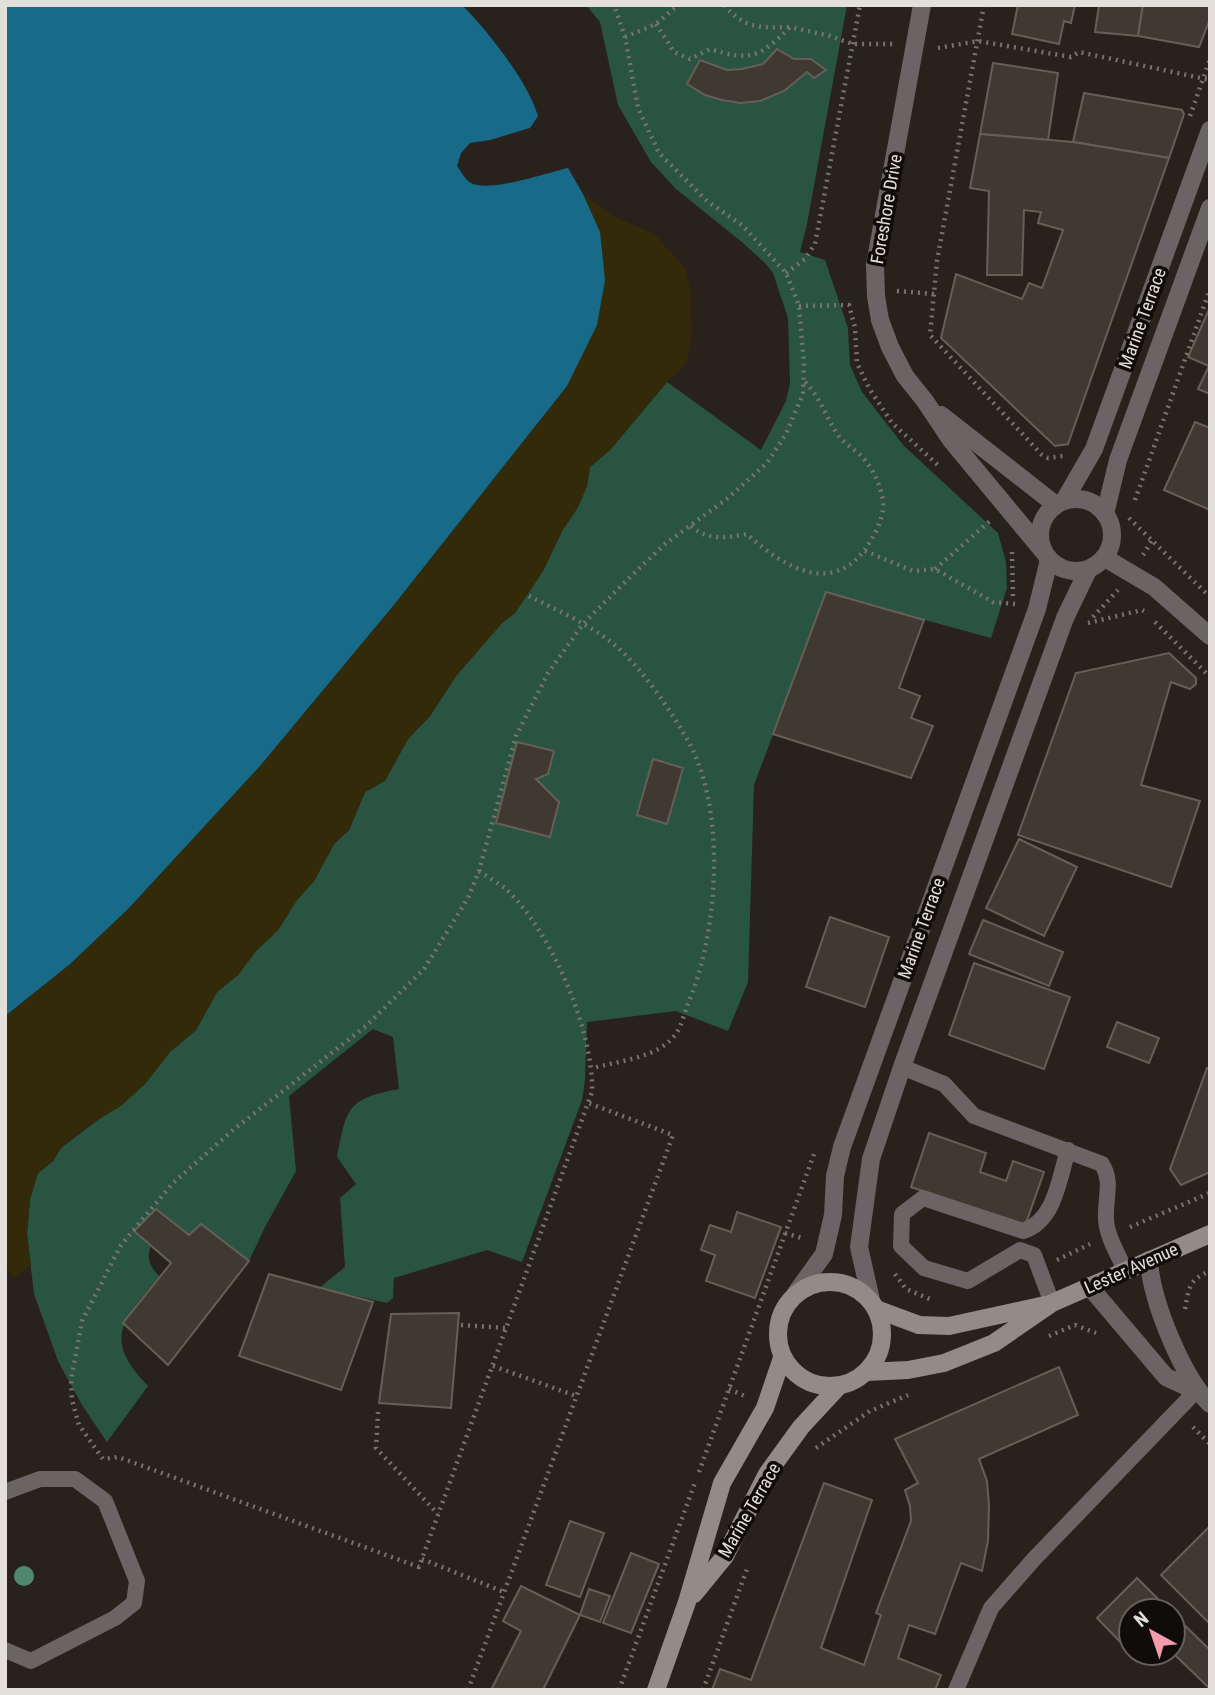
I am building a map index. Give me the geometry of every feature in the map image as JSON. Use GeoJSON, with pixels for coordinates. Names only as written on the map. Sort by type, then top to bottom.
{"type":"FeatureCollection","features":[{"type":"Feature","properties":{"kind":"main road","name":"Lester Avenue"},"geometry":{"type":"LineString","coordinates":[[866,1372],[908,1370],[944,1363],[994,1343],[1052,1303],[1210,1234]]}},
{"type":"Feature","properties":{"kind":"main road"},"geometry":{"type":"LineString","coordinates":[[828,1281],[851,1286],[873,1305],[883,1335],[875,1361],[866,1372],[839,1386],[822,1386],[806,1381],[793,1371],[782,1358],[777,1341],[778,1323],[785,1307],[796,1293],[812,1284],[828,1281]]}},
{"type":"Feature","properties":{"kind":"main road","name":"Lester Avenue"},"geometry":{"type":"LineString","coordinates":[[873,1305],[919,1325],[949,1326],[1052,1303]]}},
{"type":"Feature","properties":{"kind":"main road","name":"Marine Terrace"},"geometry":{"type":"LineString","coordinates":[[656,1690],[687,1602],[722,1483],[765,1408],[782,1358]]}},
{"type":"Feature","properties":{"kind":"main road","name":"Marine Terrace"},"geometry":{"type":"LineString","coordinates":[[687,1602],[725,1556],[767,1474],[800,1427],[839,1386]]}},
{"type":"Feature","properties":{"kind":"street","name":"Foreshore Drive"},"geometry":{"type":"LineString","coordinates":[[922,5],[875,265],[880,320],[905,376],[958,450],[1046,555]]}},
{"type":"Feature","properties":{"kind":"street","name":"Marine Terrace"},"geometry":{"type":"LineString","coordinates":[[1060,504],[1094,449],[1210,130]]}},
{"type":"Feature","properties":{"kind":"street","name":"Marine Terrace"},"geometry":{"type":"LineString","coordinates":[[1105,514],[1118,460],[1210,208]]}},
{"type":"Feature","properties":{"kind":"street","name":"Foreshore Drive"},"geometry":{"type":"LineString","coordinates":[[925,401],[1060,504]]}},
{"type":"Feature","properties":{"kind":"street"},"geometry":{"type":"LineString","coordinates":[[1085,500],[1096,505],[1105,514],[1113,536],[1110,547],[1105,558],[1088,570],[1068,570],[1046,555],[1040,541],[1043,521],[1060,504],[1085,500]]}},
{"type":"Feature","properties":{"kind":"street","name":"Marine Terrace"},"geometry":{"type":"LineString","coordinates":[[796,1293],[824,1254],[833,1215],[835,1176],[842,1147],[1037,609],[1046,555]]}},
{"type":"Feature","properties":{"kind":"street"},"geometry":{"type":"LineString","coordinates":[[1105,558],[1154,587],[1210,636]]}},
{"type":"Feature","properties":{"kind":"street","name":"Marine Terrace"},"geometry":{"type":"LineString","coordinates":[[873,1305],[859,1247],[871,1159],[1065,618],[1088,570]]}},
{"type":"Feature","properties":{"kind":"street"},"geometry":{"type":"LineString","coordinates":[[1149,1260],[1149,1277],[1159,1308],[1196,1391]]}},
{"type":"Feature","properties":{"kind":"street"},"geometry":{"type":"LineString","coordinates":[[1089,1286],[1166,1377],[1196,1391],[1210,1404]]}},
{"type":"Feature","properties":{"kind":"lane"},"geometry":{"type":"LineString","coordinates":[[902,1068],[944,1084],[974,1116],[1102,1164],[1109,1176],[1106,1219],[1110,1236],[1125,1270]]}},
{"type":"Feature","properties":{"kind":"lane"},"geometry":{"type":"LineString","coordinates":[[1052,1303],[1034,1255],[1020,1250],[968,1281],[923,1268],[901,1246],[902,1214],[923,1198],[1023,1231],[1036,1226],[1048,1214],[1068,1150]]}},
{"type":"Feature","properties":{"kind":"lane"},"geometry":{"type":"LineString","coordinates":[[956,1690],[991,1608],[1034,1559],[1196,1391]]}},
{"type":"Feature","properties":{"kind":"lane"},"geometry":{"type":"LineString","coordinates":[[5,1492],[40,1479],[75,1479],[104,1501],[137,1581],[134,1603],[115,1618],[31,1661],[5,1650]]}},
{"type":"Feature","properties":{"kind":"path"},"geometry":{"type":"LineString","coordinates":[[479,871],[506,890],[528,915],[549,946],[580,1020],[593,1068],[592,1092],[419,1567],[118,1457],[103,1459],[79,1425],[72,1400],[71,1380],[82,1321],[121,1245],[173,1183],[233,1130],[366,1026],[424,969],[468,898],[479,871],[516,736],[548,673],[583,624],[646,562],[729,498],[767,463],[786,434],[803,394],[799,306],[786,273],[742,225],[707,201],[659,153],[638,107],[625,37],[614,5]]}},
{"type":"Feature","properties":{"kind":"path"},"geometry":{"type":"LineString","coordinates":[[625,37],[656,24],[678,5]]}},
{"type":"Feature","properties":{"kind":"path"},"geometry":{"type":"LineString","coordinates":[[724,5],[736,19],[762,28],[790,27],[853,44],[894,44]]}},
{"type":"Feature","properties":{"kind":"path"},"geometry":{"type":"LineString","coordinates":[[786,273],[805,259],[815,244],[860,5]]}},
{"type":"Feature","properties":{"kind":"path"},"geometry":{"type":"LineString","coordinates":[[984,5],[937,261],[930,335],[1042,455],[1048,458],[1066,456],[1071,449]]}},
{"type":"Feature","properties":{"kind":"path"},"geometry":{"type":"LineString","coordinates":[[656,24],[674,52],[690,59],[710,49],[736,57],[759,54],[790,27]]}},
{"type":"Feature","properties":{"kind":"path"},"geometry":{"type":"LineString","coordinates":[[942,49],[978,40],[1071,57],[1079,52],[1210,80]]}},
{"type":"Feature","properties":{"kind":"path"},"geometry":{"type":"LineString","coordinates":[[1210,289],[1128,517],[1210,597]]}},
{"type":"Feature","properties":{"kind":"path"},"geometry":{"type":"LineString","coordinates":[[900,290],[934,294]]}},
{"type":"Feature","properties":{"kind":"path"},"geometry":{"type":"LineString","coordinates":[[691,526],[701,535],[722,538],[747,534],[768,553],[792,568],[822,575],[841,569],[865,551],[878,529],[884,503],[877,479],[863,457],[840,438],[818,395],[804,381]]}},
{"type":"Feature","properties":{"kind":"path"},"geometry":{"type":"LineString","coordinates":[[935,569],[993,518]]}},
{"type":"Feature","properties":{"kind":"path"},"geometry":{"type":"LineString","coordinates":[[1147,550],[1152,540]]}},
{"type":"Feature","properties":{"kind":"path"},"geometry":{"type":"LineString","coordinates":[[865,551],[913,571],[935,569],[993,602],[1013,604]]}},
{"type":"Feature","properties":{"kind":"path"},"geometry":{"type":"LineString","coordinates":[[529,596],[583,624],[616,647],[648,682],[686,736],[701,772],[709,807],[714,861],[710,926],[694,992],[675,1035],[662,1047],[641,1056],[593,1068]]}},
{"type":"Feature","properties":{"kind":"path"},"geometry":{"type":"LineString","coordinates":[[1111,599],[1087,623],[1142,610],[1210,677]]}},
{"type":"Feature","properties":{"kind":"path"},"geometry":{"type":"LineString","coordinates":[[468,1690],[673,1135],[588,1103]]}},
{"type":"Feature","properties":{"kind":"path"},"geometry":{"type":"LineString","coordinates":[[620,1690],[813,1157]]}},
{"type":"Feature","properties":{"kind":"path"},"geometry":{"type":"LineString","coordinates":[[1039,1268],[1072,1254],[1083,1246],[1210,1193]]}},
{"type":"Feature","properties":{"kind":"path"},"geometry":{"type":"LineString","coordinates":[[785,1233],[811,1241]]}},
{"type":"Feature","properties":{"kind":"path"},"geometry":{"type":"LineString","coordinates":[[888,1265],[906,1289],[941,1302]]}},
{"type":"Feature","properties":{"kind":"path"},"geometry":{"type":"LineString","coordinates":[[1187,1318],[1185,1297],[1190,1285],[1196,1277],[1210,1271]]}},
{"type":"Feature","properties":{"kind":"path"},"geometry":{"type":"LineString","coordinates":[[461,1325],[506,1328]]}},
{"type":"Feature","properties":{"kind":"path"},"geometry":{"type":"LineString","coordinates":[[1037,1341],[1075,1325],[1104,1335]]}},
{"type":"Feature","properties":{"kind":"path"},"geometry":{"type":"LineString","coordinates":[[493,1366],[576,1396]]}},
{"type":"Feature","properties":{"kind":"path"},"geometry":{"type":"LineString","coordinates":[[729,1389],[754,1401]]}},
{"type":"Feature","properties":{"kind":"path"},"geometry":{"type":"LineString","coordinates":[[810,1454],[870,1412],[911,1394]]}},
{"type":"Feature","properties":{"kind":"path"},"geometry":{"type":"LineString","coordinates":[[378,1412],[376,1448],[438,1514]]}},
{"type":"Feature","properties":{"kind":"path"},"geometry":{"type":"LineString","coordinates":[[422,1559],[504,1592]]}},
{"type":"Feature","properties":{"kind":"path"},"geometry":{"type":"LineString","coordinates":[[703,1690],[748,1565]]}},
{"type":"Feature","properties":{"kind":"green space"},"geometry":{"type":"Polygon","coordinates":[[[586,5],[847,5],[800,252],[825,260],[848,328],[850,365],[862,392],[904,446],[998,533],[1006,562],[1007,588],[991,638],[826,593],[754,785],[748,982],[728,1031],[676,1011],[587,1022],[582,1100],[522,1262],[487,1250],[394,1278],[393,1298],[387,1303],[319,1288],[345,1267],[340,1198],[356,1184],[337,1157],[347,1117],[352,1108],[368,1097],[399,1089],[393,1037],[373,1029],[289,1096],[296,1171],[249,1261],[201,1224],[189,1235],[157,1209],[135,1231],[151,1245],[150,1262],[159,1276],[128,1318],[122,1342],[125,1354],[148,1386],[107,1442],[82,1405],[58,1361],[34,1294],[27,1233],[30,1199],[38,1173],[53,1161],[61,1148],[145,1084],[170,1052],[196,1030],[217,992],[238,975],[255,952],[278,930],[297,900],[314,881],[334,844],[349,830],[365,792],[385,780],[408,739],[430,716],[456,676],[502,623],[515,613],[543,571],[562,531],[578,507],[587,486],[590,467],[610,450],[667,382],[761,450],[786,401],[790,383],[788,318],[773,273],[743,243],[676,189],[651,162],[618,105],[600,22],[586,5]]]}},
{"type":"Feature","properties":{"kind":"sand"},"geometry":{"type":"Polygon","coordinates":[[[583,194],[615,217],[654,234],[686,269],[691,292],[692,336],[687,363],[667,382],[610,450],[590,467],[587,486],[578,507],[562,531],[543,571],[515,613],[502,623],[456,676],[430,716],[408,739],[385,781],[365,792],[349,830],[334,844],[314,881],[297,900],[278,930],[255,952],[238,975],[217,992],[196,1030],[170,1052],[145,1084],[121,1106],[86,1127],[61,1148],[53,1161],[38,1173],[30,1199],[27,1235],[31,1265],[14,1278],[5,1265],[5,1016],[69,965],[128,909],[260,766],[393,606],[567,386],[600,232],[583,194]]]}},
{"type":"Feature","properties":{"kind":"water"},"geometry":{"type":"Polygon","coordinates":[[[5,5],[462,5],[506,57],[526,88],[538,116],[530,128],[470,143],[461,153],[457,166],[469,182],[491,186],[568,168],[600,232],[605,280],[597,325],[567,386],[393,606],[260,766],[128,909],[69,965],[5,1016],[5,5]]]}},
{"type":"Feature","properties":{"kind":"building"},"geometry":{"type":"Polygon","coordinates":[[[1018,5],[1075,5],[1071,23],[1064,21],[1059,44],[1012,34],[1018,5]]]}},
{"type":"Feature","properties":{"kind":"building"},"geometry":{"type":"Polygon","coordinates":[[[1099,5],[1143,5],[1138,36],[1095,32],[1099,5]]]}},
{"type":"Feature","properties":{"kind":"building"},"geometry":{"type":"Polygon","coordinates":[[[1143,5],[1210,5],[1210,19],[1199,47],[1138,36],[1143,5]]]}},
{"type":"Feature","properties":{"kind":"building"},"geometry":{"type":"Polygon","coordinates":[[[777,49],[794,59],[811,59],[826,70],[814,78],[807,72],[784,91],[760,101],[740,103],[722,100],[705,95],[687,84],[700,60],[727,70],[742,69],[763,64],[777,49]]]}},
{"type":"Feature","properties":{"kind":"building"},"geometry":{"type":"Polygon","coordinates":[[[993,63],[1058,73],[1048,140],[980,134],[993,63]]]}},
{"type":"Feature","properties":{"kind":"building"},"geometry":{"type":"Polygon","coordinates":[[[1084,93],[1182,110],[1184,114],[1169,158],[1073,142],[1084,93]]]}},
{"type":"Feature","properties":{"kind":"building"},"geometry":{"type":"Polygon","coordinates":[[[980,134],[1073,142],[1169,158],[1068,444],[1055,446],[941,338],[956,274],[1022,299],[1029,283],[1042,288],[1063,230],[1038,223],[1041,212],[1024,210],[1022,275],[987,275],[989,191],[970,188],[980,134]]]}},
{"type":"Feature","properties":{"kind":"building"},"geometry":{"type":"Polygon","coordinates":[[[1210,307],[1210,394],[1198,389],[1209,366],[1188,357],[1210,307]]]}},
{"type":"Feature","properties":{"kind":"building"},"geometry":{"type":"Polygon","coordinates":[[[1195,422],[1210,428],[1210,510],[1164,490],[1195,422]]]}},
{"type":"Feature","properties":{"kind":"building"},"geometry":{"type":"Polygon","coordinates":[[[826,592],[924,620],[899,688],[920,696],[911,718],[933,726],[911,778],[773,734],[826,592]]]}},
{"type":"Feature","properties":{"kind":"building"},"geometry":{"type":"Polygon","coordinates":[[[1169,653],[1196,678],[1196,684],[1190,689],[1171,682],[1141,785],[1200,801],[1171,887],[1018,835],[1076,673],[1169,653]]]}},
{"type":"Feature","properties":{"kind":"building"},"geometry":{"type":"Polygon","coordinates":[[[517,742],[554,751],[548,774],[536,779],[559,802],[550,837],[496,823],[517,742]]]}},
{"type":"Feature","properties":{"kind":"building"},"geometry":{"type":"Polygon","coordinates":[[[653,759],[683,768],[667,824],[637,815],[653,759]]]}},
{"type":"Feature","properties":{"kind":"building"},"geometry":{"type":"Polygon","coordinates":[[[1019,839],[1077,867],[1044,936],[986,908],[1019,839]]]}},
{"type":"Feature","properties":{"kind":"building"},"geometry":{"type":"Polygon","coordinates":[[[830,917],[889,937],[865,1007],[806,987],[830,917]]]}},
{"type":"Feature","properties":{"kind":"building"},"geometry":{"type":"Polygon","coordinates":[[[983,920],[1063,952],[1049,986],[969,954],[983,920]]]}},
{"type":"Feature","properties":{"kind":"building"},"geometry":{"type":"Polygon","coordinates":[[[974,963],[1070,997],[1044,1069],[949,1035],[974,963]]]}},
{"type":"Feature","properties":{"kind":"building"},"geometry":{"type":"Polygon","coordinates":[[[1117,1022],[1159,1038],[1149,1063],[1107,1047],[1117,1022]]]}},
{"type":"Feature","properties":{"kind":"building"},"geometry":{"type":"Polygon","coordinates":[[[1207,1068],[1210,1068],[1210,1172],[1181,1185],[1170,1169],[1207,1068]]]}},
{"type":"Feature","properties":{"kind":"building"},"geometry":{"type":"Polygon","coordinates":[[[929,1133],[986,1153],[980,1172],[1006,1181],[1013,1161],[1044,1172],[1025,1226],[911,1187],[929,1133]]]}},
{"type":"Feature","properties":{"kind":"building"},"geometry":{"type":"Polygon","coordinates":[[[156,1209],[189,1235],[201,1224],[249,1261],[168,1365],[123,1323],[171,1263],[134,1231],[156,1209]]]}},
{"type":"Feature","properties":{"kind":"building"},"geometry":{"type":"Polygon","coordinates":[[[737,1212],[781,1227],[755,1298],[706,1281],[715,1255],[701,1250],[710,1225],[731,1232],[737,1212]]]}},
{"type":"Feature","properties":{"kind":"building"},"geometry":{"type":"Polygon","coordinates":[[[269,1274],[373,1302],[341,1390],[239,1356],[269,1274]]]}},
{"type":"Feature","properties":{"kind":"building"},"geometry":{"type":"Polygon","coordinates":[[[459,1313],[451,1408],[379,1403],[391,1314],[459,1313]]]}},
{"type":"Feature","properties":{"kind":"building"},"geometry":{"type":"Polygon","coordinates":[[[1059,1367],[1078,1415],[979,1459],[987,1481],[989,1506],[988,1541],[982,1571],[961,1563],[935,1634],[909,1625],[898,1658],[941,1675],[935,1690],[712,1690],[720,1669],[751,1680],[824,1483],[872,1500],[821,1648],[864,1665],[881,1615],[876,1613],[911,1521],[905,1490],[918,1483],[895,1439],[1059,1367]]]}},
{"type":"Feature","properties":{"kind":"building"},"geometry":{"type":"Polygon","coordinates":[[[570,1521],[604,1533],[580,1597],[546,1585],[570,1521]]]}},
{"type":"Feature","properties":{"kind":"building"},"geometry":{"type":"Polygon","coordinates":[[[1210,1526],[1210,1624],[1187,1601],[1187,1597],[1183,1597],[1161,1575],[1210,1526]]]}},
{"type":"Feature","properties":{"kind":"building"},"geometry":{"type":"Polygon","coordinates":[[[631,1553],[659,1564],[631,1633],[603,1623],[631,1553]]]}},
{"type":"Feature","properties":{"kind":"building"},"geometry":{"type":"Polygon","coordinates":[[[1137,1578],[1156,1597],[1118,1597],[1137,1578]]]}},
{"type":"Feature","properties":{"kind":"building"},"geometry":{"type":"Polygon","coordinates":[[[521,1586],[580,1615],[543,1690],[491,1690],[521,1631],[503,1621],[521,1586]]]}},
{"type":"Feature","properties":{"kind":"building"},"geometry":{"type":"Polygon","coordinates":[[[589,1589],[610,1596],[600,1622],[580,1615],[589,1589]]]}},
{"type":"Feature","properties":{"kind":"building"},"geometry":{"type":"Polygon","coordinates":[[[1117,1598],[1117,1639],[1097,1618],[1117,1598]]]}},
{"type":"Feature","properties":{"kind":"building"},"geometry":{"type":"Polygon","coordinates":[[[1187,1628],[1210,1650],[1210,1689],[1187,1667],[1187,1628]]]}}]}
